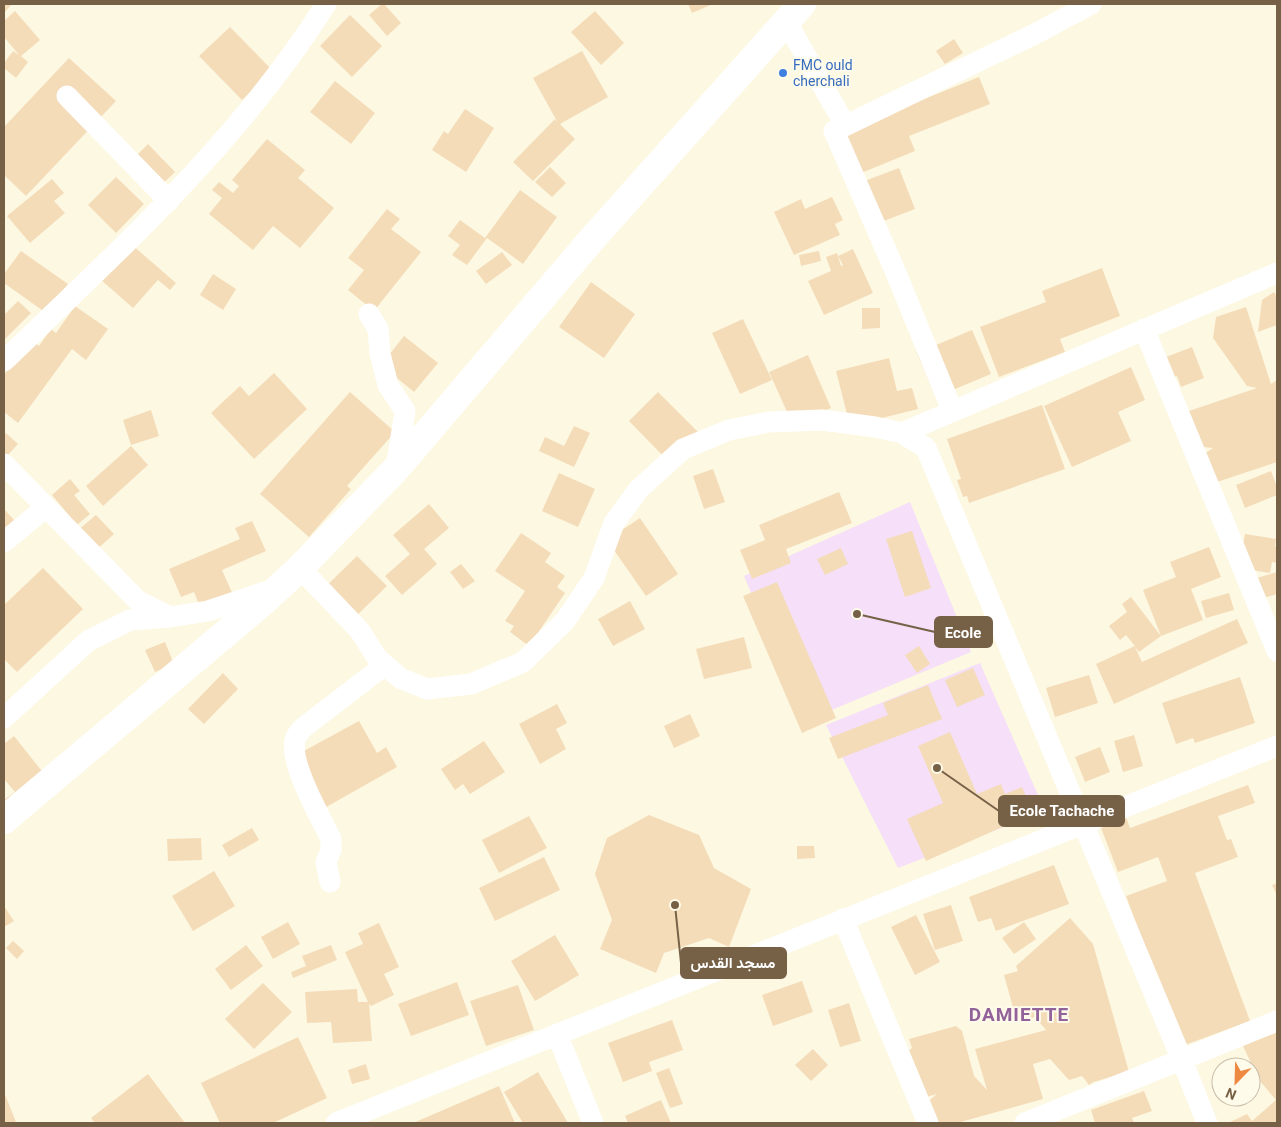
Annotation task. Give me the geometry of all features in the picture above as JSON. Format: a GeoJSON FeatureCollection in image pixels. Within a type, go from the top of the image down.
{"type":"FeatureCollection","features":[{"type":"Feature","properties":{"kind":"main road"},"geometry":{"type":"LineString","coordinates":[[4,820],[279,588],[300,568],[396,469],[593,238],[794,13]]}},
{"type":"Feature","properties":{"kind":"street"},"geometry":{"type":"LineString","coordinates":[[4,361],[169,201],[241,120],[303,40],[326,4]]}},
{"type":"Feature","properties":{"kind":"street"},"geometry":{"type":"LineString","coordinates":[[952,410],[896,273],[834,131],[1035,34],[1091,4]]}},
{"type":"Feature","properties":{"kind":"street"},"geometry":{"type":"LineString","coordinates":[[794,13],[845,125]]}},
{"type":"Feature","properties":{"kind":"street"},"geometry":{"type":"LineString","coordinates":[[67,96],[169,201]]}},
{"type":"Feature","properties":{"kind":"street"},"geometry":{"type":"LineString","coordinates":[[902,433],[952,410],[1277,273]]}},
{"type":"Feature","properties":{"kind":"street"},"geometry":{"type":"LineString","coordinates":[[370,314],[378,329],[380,354],[388,385],[404,411],[396,469]]}},
{"type":"Feature","properties":{"kind":"street"},"geometry":{"type":"LineString","coordinates":[[1144,329],[1277,651]]}},
{"type":"Feature","properties":{"kind":"street"},"geometry":{"type":"LineString","coordinates":[[300,568],[360,631],[377,658],[400,678],[427,689],[471,684],[523,662],[565,621],[594,578],[614,523],[638,490],[683,449],[729,430],[769,422],[822,420],[875,427],[902,433],[926,448],[1207,1123]]}},
{"type":"Feature","properties":{"kind":"street"},"geometry":{"type":"LineString","coordinates":[[4,464],[138,601],[170,617]]}},
{"type":"Feature","properties":{"kind":"street"},"geometry":{"type":"LineString","coordinates":[[4,542],[46,507]]}},
{"type":"Feature","properties":{"kind":"street"},"geometry":{"type":"LineString","coordinates":[[4,718],[88,641],[130,620],[208,612],[279,588]]}},
{"type":"Feature","properties":{"kind":"street"},"geometry":{"type":"LineString","coordinates":[[330,882],[326,862],[331,838],[297,767],[294,748],[295,737],[304,727],[385,664]]}},
{"type":"Feature","properties":{"kind":"street"},"geometry":{"type":"LineString","coordinates":[[336,1123],[1277,746]]}},
{"type":"Feature","properties":{"kind":"street"},"geometry":{"type":"LineString","coordinates":[[843,919],[928,1123]]}},
{"type":"Feature","properties":{"kind":"street"},"geometry":{"type":"LineString","coordinates":[[1025,1123],[1277,1021]]}},
{"type":"Feature","properties":{"kind":"street"},"geometry":{"type":"LineString","coordinates":[[557,1034],[592,1123]]}},
{"type":"Feature","properties":{"kind":"shaded area"},"geometry":{"type":"Polygon","coordinates":[[[910,502],[971,652],[805,721],[744,576],[910,502]]]}},
{"type":"Feature","properties":{"kind":"shaded area"},"geometry":{"type":"Polygon","coordinates":[[[980,663],[1045,811],[898,868],[826,725],[980,663]]]}},
{"type":"Feature","properties":{"kind":"building"},"geometry":{"type":"Polygon","coordinates":[[[4,4],[12,4],[4,13],[4,4]]]}},
{"type":"Feature","properties":{"kind":"building"},"geometry":{"type":"Polygon","coordinates":[[[382,4],[401,23],[387,36],[369,15],[382,4]]]}},
{"type":"Feature","properties":{"kind":"building"},"geometry":{"type":"Polygon","coordinates":[[[688,4],[713,4],[692,13],[688,4]]]}},
{"type":"Feature","properties":{"kind":"building"},"geometry":{"type":"Polygon","coordinates":[[[15,11],[40,40],[21,56],[28,62],[16,78],[4,68],[4,63],[13,51],[19,55],[4,37],[4,21],[15,11]]]}},
{"type":"Feature","properties":{"kind":"building"},"geometry":{"type":"Polygon","coordinates":[[[595,11],[624,43],[601,65],[571,32],[595,11]]]}},
{"type":"Feature","properties":{"kind":"building"},"geometry":{"type":"Polygon","coordinates":[[[350,15],[382,46],[352,77],[320,46],[350,15]]]}},
{"type":"Feature","properties":{"kind":"building"},"geometry":{"type":"Polygon","coordinates":[[[230,27],[273,71],[242,100],[199,56],[230,27]]]}},
{"type":"Feature","properties":{"kind":"building"},"geometry":{"type":"Polygon","coordinates":[[[954,39],[963,53],[945,64],[936,51],[954,39]]]}},
{"type":"Feature","properties":{"kind":"building"},"geometry":{"type":"Polygon","coordinates":[[[582,51],[608,97],[560,124],[575,139],[533,181],[513,162],[555,119],[558,123],[533,78],[582,51]]]}},
{"type":"Feature","properties":{"kind":"building"},"geometry":{"type":"Polygon","coordinates":[[[69,58],[116,101],[26,196],[4,175],[4,127],[69,58]]]}},
{"type":"Feature","properties":{"kind":"building"},"geometry":{"type":"Polygon","coordinates":[[[979,77],[990,104],[909,136],[915,151],[849,178],[832,136],[979,77]]]}},
{"type":"Feature","properties":{"kind":"building"},"geometry":{"type":"Polygon","coordinates":[[[335,81],[375,113],[351,144],[310,112],[335,81]]]}},
{"type":"Feature","properties":{"kind":"building"},"geometry":{"type":"Polygon","coordinates":[[[465,109],[494,128],[466,172],[432,150],[444,131],[448,134],[465,109]]]}},
{"type":"Feature","properties":{"kind":"building"},"geometry":{"type":"Polygon","coordinates":[[[267,139],[305,170],[298,178],[334,208],[300,248],[273,226],[253,250],[209,214],[222,198],[212,190],[219,182],[233,193],[239,186],[232,180],[267,139]]]}},
{"type":"Feature","properties":{"kind":"building"},"geometry":{"type":"Polygon","coordinates":[[[148,144],[175,172],[155,191],[128,164],[148,144]]]}},
{"type":"Feature","properties":{"kind":"building"},"geometry":{"type":"Polygon","coordinates":[[[550,167],[566,183],[552,197],[535,182],[550,167]]]}},
{"type":"Feature","properties":{"kind":"building"},"geometry":{"type":"Polygon","coordinates":[[[899,168],[915,209],[876,224],[859,183],[899,168]]]}},
{"type":"Feature","properties":{"kind":"building"},"geometry":{"type":"Polygon","coordinates":[[[116,177],[144,204],[116,233],[88,205],[116,177]]]}},
{"type":"Feature","properties":{"kind":"building"},"geometry":{"type":"Polygon","coordinates":[[[52,179],[64,193],[54,201],[65,213],[30,243],[7,216],[52,179]]]}},
{"type":"Feature","properties":{"kind":"building"},"geometry":{"type":"Polygon","coordinates":[[[520,190],[557,217],[523,264],[487,238],[467,265],[452,255],[460,245],[448,236],[460,220],[485,238],[520,190]]]}},
{"type":"Feature","properties":{"kind":"building"},"geometry":{"type":"Polygon","coordinates":[[[832,197],[843,220],[835,224],[840,235],[794,255],[774,212],[801,199],[805,209],[832,197]]]}},
{"type":"Feature","properties":{"kind":"building"},"geometry":{"type":"Polygon","coordinates":[[[387,209],[400,219],[391,229],[421,252],[374,311],[348,290],[364,270],[348,258],[387,209]]]}},
{"type":"Feature","properties":{"kind":"building"},"geometry":{"type":"Polygon","coordinates":[[[131,244],[176,283],[170,290],[158,280],[133,308],[100,279],[131,244]]]}},
{"type":"Feature","properties":{"kind":"building"},"geometry":{"type":"Polygon","coordinates":[[[853,249],[873,293],[824,315],[808,281],[831,271],[826,257],[837,253],[841,266],[843,265],[838,256],[853,249]]]}},
{"type":"Feature","properties":{"kind":"building"},"geometry":{"type":"Polygon","coordinates":[[[21,251],[68,284],[46,313],[4,283],[4,274],[21,251]]]}},
{"type":"Feature","properties":{"kind":"building"},"geometry":{"type":"Polygon","coordinates":[[[819,251],[821,261],[801,266],[799,255],[819,251]]]}},
{"type":"Feature","properties":{"kind":"building"},"geometry":{"type":"Polygon","coordinates":[[[502,252],[512,265],[486,284],[476,271],[502,252]]]}},
{"type":"Feature","properties":{"kind":"building"},"geometry":{"type":"Polygon","coordinates":[[[1102,268],[1120,316],[1060,339],[1065,352],[999,377],[980,327],[1046,302],[1042,291],[1102,268]]]}},
{"type":"Feature","properties":{"kind":"building"},"geometry":{"type":"Polygon","coordinates":[[[213,274],[236,289],[223,310],[200,295],[213,274]]]}},
{"type":"Feature","properties":{"kind":"building"},"geometry":{"type":"Polygon","coordinates":[[[591,282],[635,314],[604,358],[559,327],[591,282]]]}},
{"type":"Feature","properties":{"kind":"building"},"geometry":{"type":"Polygon","coordinates":[[[1274,292],[1277,297],[1277,325],[1258,332],[1262,300],[1274,292]]]}},
{"type":"Feature","properties":{"kind":"building"},"geometry":{"type":"Polygon","coordinates":[[[18,301],[31,313],[5,339],[4,315],[18,301]]]}},
{"type":"Feature","properties":{"kind":"building"},"geometry":{"type":"Polygon","coordinates":[[[75,306],[108,329],[86,360],[72,349],[18,423],[4,412],[4,375],[30,339],[39,346],[51,329],[56,333],[75,306]]]}},
{"type":"Feature","properties":{"kind":"building"},"geometry":{"type":"Polygon","coordinates":[[[1246,307],[1271,384],[1277,380],[1277,462],[1208,485],[1198,458],[1213,448],[1194,446],[1183,413],[1257,388],[1247,386],[1213,338],[1216,317],[1246,307]]]}},
{"type":"Feature","properties":{"kind":"building"},"geometry":{"type":"Polygon","coordinates":[[[862,308],[880,308],[880,328],[862,329],[862,308]]]}},
{"type":"Feature","properties":{"kind":"building"},"geometry":{"type":"Polygon","coordinates":[[[743,319],[772,380],[740,394],[712,333],[743,319]]]}},
{"type":"Feature","properties":{"kind":"building"},"geometry":{"type":"Polygon","coordinates":[[[972,330],[991,374],[936,397],[917,353],[972,330]]]}},
{"type":"Feature","properties":{"kind":"building"},"geometry":{"type":"Polygon","coordinates":[[[404,336],[438,363],[414,392],[381,365],[404,336]]]}},
{"type":"Feature","properties":{"kind":"building"},"geometry":{"type":"Polygon","coordinates":[[[1192,347],[1204,378],[1181,387],[1177,376],[1174,377],[1166,357],[1192,347]]]}},
{"type":"Feature","properties":{"kind":"building"},"geometry":{"type":"Polygon","coordinates":[[[808,355],[831,408],[793,425],[769,372],[808,355]]]}},
{"type":"Feature","properties":{"kind":"building"},"geometry":{"type":"Polygon","coordinates":[[[889,358],[897,391],[912,388],[918,409],[850,426],[836,371],[889,358]]]}},
{"type":"Feature","properties":{"kind":"building"},"geometry":{"type":"Polygon","coordinates":[[[1131,367],[1145,400],[1118,412],[1131,441],[1072,467],[1044,406],[1131,367]]]}},
{"type":"Feature","properties":{"kind":"building"},"geometry":{"type":"Polygon","coordinates":[[[274,373],[307,409],[254,459],[211,413],[240,386],[249,396],[274,373]]]}},
{"type":"Feature","properties":{"kind":"building"},"geometry":{"type":"Polygon","coordinates":[[[350,392],[395,432],[347,486],[351,489],[309,537],[260,494],[350,392]]]}},
{"type":"Feature","properties":{"kind":"building"},"geometry":{"type":"Polygon","coordinates":[[[658,392],[698,432],[669,462],[629,421],[658,392]]]}},
{"type":"Feature","properties":{"kind":"building"},"geometry":{"type":"Polygon","coordinates":[[[1042,405],[1065,469],[969,503],[967,496],[963,497],[957,480],[961,479],[947,439],[1042,405]]]}},
{"type":"Feature","properties":{"kind":"building"},"geometry":{"type":"Polygon","coordinates":[[[151,410],[159,436],[131,445],[123,420],[151,410]]]}},
{"type":"Feature","properties":{"kind":"building"},"geometry":{"type":"Polygon","coordinates":[[[574,426],[590,433],[574,467],[539,451],[545,437],[564,446],[574,426]]]}},
{"type":"Feature","properties":{"kind":"building"},"geometry":{"type":"Polygon","coordinates":[[[6,433],[18,444],[7,456],[4,453],[4,435],[6,433]]]}},
{"type":"Feature","properties":{"kind":"building"},"geometry":{"type":"Polygon","coordinates":[[[131,446],[148,465],[103,506],[86,486],[131,446]]]}},
{"type":"Feature","properties":{"kind":"building"},"geometry":{"type":"Polygon","coordinates":[[[713,469],[725,502],[704,509],[693,476],[713,469]]]}},
{"type":"Feature","properties":{"kind":"building"},"geometry":{"type":"Polygon","coordinates":[[[1271,471],[1277,487],[1277,495],[1245,508],[1236,485],[1271,471]]]}},
{"type":"Feature","properties":{"kind":"building"},"geometry":{"type":"Polygon","coordinates":[[[559,473],[595,489],[578,527],[542,511],[559,473]]]}},
{"type":"Feature","properties":{"kind":"building"},"geometry":{"type":"Polygon","coordinates":[[[70,479],[80,491],[74,495],[90,514],[77,525],[52,495],[70,479]]]}},
{"type":"Feature","properties":{"kind":"building"},"geometry":{"type":"Polygon","coordinates":[[[839,492],[852,523],[786,549],[791,563],[752,579],[740,550],[765,540],[759,525],[839,492]]]}},
{"type":"Feature","properties":{"kind":"building"},"geometry":{"type":"Polygon","coordinates":[[[429,504],[449,528],[424,549],[437,564],[402,595],[385,576],[410,554],[393,535],[429,504]]]}},
{"type":"Feature","properties":{"kind":"building"},"geometry":{"type":"Polygon","coordinates":[[[4,509],[17,523],[4,535],[4,509]]]}},
{"type":"Feature","properties":{"kind":"building"},"geometry":{"type":"Polygon","coordinates":[[[96,515],[114,534],[95,551],[77,531],[96,515]]]}},
{"type":"Feature","properties":{"kind":"building"},"geometry":{"type":"Polygon","coordinates":[[[640,518],[678,574],[646,596],[607,540],[640,518]]]}},
{"type":"Feature","properties":{"kind":"building"},"geometry":{"type":"Polygon","coordinates":[[[252,521],[266,551],[222,570],[233,595],[201,609],[194,592],[181,597],[169,569],[240,539],[235,528],[252,521]]]}},
{"type":"Feature","properties":{"kind":"building"},"geometry":{"type":"Polygon","coordinates":[[[912,531],[931,588],[905,597],[886,539],[912,531]]]}},
{"type":"Feature","properties":{"kind":"building"},"geometry":{"type":"Polygon","coordinates":[[[521,533],[551,553],[545,562],[565,576],[557,587],[565,593],[529,646],[510,632],[514,626],[505,621],[525,591],[495,571],[521,533]]]}},
{"type":"Feature","properties":{"kind":"building"},"geometry":{"type":"Polygon","coordinates":[[[1245,534],[1276,539],[1277,563],[1272,562],[1270,573],[1239,568],[1245,534]]]}},
{"type":"Feature","properties":{"kind":"building"},"geometry":{"type":"Polygon","coordinates":[[[1209,547],[1221,577],[1191,589],[1203,620],[1161,636],[1143,590],[1176,577],[1170,562],[1209,547]]]}},
{"type":"Feature","properties":{"kind":"building"},"geometry":{"type":"Polygon","coordinates":[[[841,548],[848,564],[825,575],[817,559],[841,548]]]}},
{"type":"Feature","properties":{"kind":"building"},"geometry":{"type":"Polygon","coordinates":[[[357,556],[387,586],[344,628],[314,598],[357,556]]]}},
{"type":"Feature","properties":{"kind":"building"},"geometry":{"type":"Polygon","coordinates":[[[461,564],[475,581],[463,589],[450,572],[461,564]]]}},
{"type":"Feature","properties":{"kind":"building"},"geometry":{"type":"Polygon","coordinates":[[[43,568],[83,609],[17,672],[4,659],[4,605],[43,568]]]}},
{"type":"Feature","properties":{"kind":"building"},"geometry":{"type":"Polygon","coordinates":[[[1277,572],[1277,594],[1263,598],[1257,578],[1277,572]]]}},
{"type":"Feature","properties":{"kind":"building"},"geometry":{"type":"Polygon","coordinates":[[[777,582],[836,718],[802,733],[743,596],[777,582]]]}},
{"type":"Feature","properties":{"kind":"building"},"geometry":{"type":"Polygon","coordinates":[[[1229,593],[1234,610],[1206,618],[1201,601],[1229,593]]]}},
{"type":"Feature","properties":{"kind":"building"},"geometry":{"type":"Polygon","coordinates":[[[1131,597],[1161,636],[1139,652],[1135,647],[1142,662],[1237,619],[1248,643],[1114,704],[1096,664],[1135,646],[1126,635],[1120,640],[1109,626],[1127,612],[1122,604],[1131,597]]]}},
{"type":"Feature","properties":{"kind":"building"},"geometry":{"type":"Polygon","coordinates":[[[630,601],[645,629],[613,646],[598,619],[630,601]]]}},
{"type":"Feature","properties":{"kind":"building"},"geometry":{"type":"Polygon","coordinates":[[[744,637],[752,668],[704,679],[696,649],[744,637]]]}},
{"type":"Feature","properties":{"kind":"building"},"geometry":{"type":"Polygon","coordinates":[[[165,642],[174,664],[155,672],[145,650],[165,642]]]}},
{"type":"Feature","properties":{"kind":"building"},"geometry":{"type":"Polygon","coordinates":[[[919,646],[930,664],[917,673],[905,655],[919,646]]]}},
{"type":"Feature","properties":{"kind":"building"},"geometry":{"type":"Polygon","coordinates":[[[973,668],[985,695],[957,707],[945,680],[973,668]]]}},
{"type":"Feature","properties":{"kind":"building"},"geometry":{"type":"Polygon","coordinates":[[[223,673],[238,689],[204,724],[188,709],[223,673]]]}},
{"type":"Feature","properties":{"kind":"building"},"geometry":{"type":"Polygon","coordinates":[[[1089,675],[1098,703],[1055,717],[1046,688],[1089,675]]]}},
{"type":"Feature","properties":{"kind":"building"},"geometry":{"type":"Polygon","coordinates":[[[1240,677],[1255,723],[1195,743],[1193,738],[1176,744],[1162,703],[1240,677]]]}},
{"type":"Feature","properties":{"kind":"building"},"geometry":{"type":"Polygon","coordinates":[[[928,685],[942,719],[838,759],[829,738],[888,715],[883,703],[928,685]]]}},
{"type":"Feature","properties":{"kind":"building"},"geometry":{"type":"Polygon","coordinates":[[[557,704],[567,723],[556,729],[566,749],[540,764],[519,724],[557,704]]]}},
{"type":"Feature","properties":{"kind":"building"},"geometry":{"type":"Polygon","coordinates":[[[690,714],[700,736],[674,748],[664,726],[690,714]]]}},
{"type":"Feature","properties":{"kind":"building"},"geometry":{"type":"Polygon","coordinates":[[[359,721],[377,753],[386,747],[397,767],[321,810],[291,758],[359,721]]]}},
{"type":"Feature","properties":{"kind":"building"},"geometry":{"type":"Polygon","coordinates":[[[950,732],[977,794],[1001,784],[1005,794],[1022,787],[1031,807],[1016,815],[1018,820],[926,861],[907,819],[943,803],[918,746],[950,732]]]}},
{"type":"Feature","properties":{"kind":"building"},"geometry":{"type":"Polygon","coordinates":[[[1134,735],[1143,766],[1123,772],[1114,741],[1134,735]]]}},
{"type":"Feature","properties":{"kind":"building"},"geometry":{"type":"Polygon","coordinates":[[[14,736],[45,775],[4,826],[4,800],[15,792],[4,779],[4,744],[14,736]]]}},
{"type":"Feature","properties":{"kind":"building"},"geometry":{"type":"Polygon","coordinates":[[[484,741],[505,772],[470,794],[463,784],[455,790],[441,769],[484,741]]]}},
{"type":"Feature","properties":{"kind":"building"},"geometry":{"type":"Polygon","coordinates":[[[1100,747],[1110,772],[1085,782],[1075,757],[1100,747]]]}},
{"type":"Feature","properties":{"kind":"building"},"geometry":{"type":"Polygon","coordinates":[[[1248,785],[1255,803],[1218,816],[1227,840],[1231,839],[1238,857],[1195,873],[1250,1021],[1182,1046],[1126,896],[1167,881],[1158,857],[1118,872],[1096,815],[1122,806],[1130,828],[1248,785]]]}},
{"type":"Feature","properties":{"kind":"building"},"geometry":{"type":"Polygon","coordinates":[[[649,815],[699,835],[714,868],[751,889],[729,947],[709,938],[664,953],[656,973],[600,949],[612,920],[595,874],[607,838],[649,815]]]}},
{"type":"Feature","properties":{"kind":"building"},"geometry":{"type":"Polygon","coordinates":[[[529,816],[547,848],[499,873],[482,840],[529,816]]]}},
{"type":"Feature","properties":{"kind":"building"},"geometry":{"type":"Polygon","coordinates":[[[252,828],[259,840],[229,857],[222,845],[252,828]]]}},
{"type":"Feature","properties":{"kind":"building"},"geometry":{"type":"Polygon","coordinates":[[[201,838],[202,860],[168,861],[167,839],[201,838]]]}},
{"type":"Feature","properties":{"kind":"building"},"geometry":{"type":"Polygon","coordinates":[[[797,846],[814,846],[815,858],[797,859],[797,846]]]}},
{"type":"Feature","properties":{"kind":"building"},"geometry":{"type":"Polygon","coordinates":[[[544,857],[560,890],[495,921],[479,888],[544,857]]]}},
{"type":"Feature","properties":{"kind":"building"},"geometry":{"type":"Polygon","coordinates":[[[1054,865],[1069,904],[996,931],[991,918],[978,922],[969,897],[1054,865]]]}},
{"type":"Feature","properties":{"kind":"building"},"geometry":{"type":"Polygon","coordinates":[[[214,871],[235,906],[193,931],[172,896],[214,871]]]}},
{"type":"Feature","properties":{"kind":"building"},"geometry":{"type":"Polygon","coordinates":[[[1277,883],[1277,895],[1272,885],[1277,883]]]}},
{"type":"Feature","properties":{"kind":"building"},"geometry":{"type":"Polygon","coordinates":[[[951,905],[963,941],[935,950],[923,914],[951,905]]]}},
{"type":"Feature","properties":{"kind":"building"},"geometry":{"type":"Polygon","coordinates":[[[4,906],[14,921],[4,927],[4,906]]]}},
{"type":"Feature","properties":{"kind":"building"},"geometry":{"type":"Polygon","coordinates":[[[916,915],[940,962],[915,975],[891,927],[916,915]]]}},
{"type":"Feature","properties":{"kind":"building"},"geometry":{"type":"Polygon","coordinates":[[[1070,918],[1093,944],[1129,1072],[1093,1082],[1089,1085],[1082,1076],[1069,1080],[1050,1059],[1033,1064],[1043,1099],[957,1123],[931,1123],[919,1109],[937,1094],[912,1101],[900,1058],[912,1048],[909,1039],[956,1026],[962,1031],[974,1076],[987,1090],[975,1049],[1046,1030],[1035,1017],[1017,1022],[1004,975],[1018,971],[1016,966],[1070,918]]]}},
{"type":"Feature","properties":{"kind":"building"},"geometry":{"type":"Polygon","coordinates":[[[288,922],[300,944],[273,959],[261,937],[288,922]]]}},
{"type":"Feature","properties":{"kind":"building"},"geometry":{"type":"Polygon","coordinates":[[[1024,922],[1036,939],[1014,954],[1002,938],[1024,922]]]}},
{"type":"Feature","properties":{"kind":"building"},"geometry":{"type":"Polygon","coordinates":[[[379,923],[399,967],[384,974],[394,995],[371,1006],[369,1004],[372,1041],[333,1043],[331,1022],[307,1023],[305,992],[357,989],[358,1002],[368,1002],[345,952],[363,944],[358,933],[379,923]]]}},
{"type":"Feature","properties":{"kind":"building"},"geometry":{"type":"Polygon","coordinates":[[[555,935],[579,975],[535,1001],[511,961],[555,935]]]}},
{"type":"Feature","properties":{"kind":"building"},"geometry":{"type":"Polygon","coordinates":[[[13,941],[24,951],[17,959],[6,948],[13,941]]]}},
{"type":"Feature","properties":{"kind":"building"},"geometry":{"type":"Polygon","coordinates":[[[246,945],[263,966],[231,990],[215,969],[246,945]]]}},
{"type":"Feature","properties":{"kind":"building"},"geometry":{"type":"Polygon","coordinates":[[[331,945],[337,960],[293,978],[291,972],[306,966],[302,956],[331,945]]]}},
{"type":"Feature","properties":{"kind":"building"},"geometry":{"type":"Polygon","coordinates":[[[802,981],[813,1012],[773,1026],[762,995],[802,981]]]}},
{"type":"Feature","properties":{"kind":"building"},"geometry":{"type":"Polygon","coordinates":[[[457,982],[469,1015],[411,1036],[398,1004],[457,982]]]}},
{"type":"Feature","properties":{"kind":"building"},"geometry":{"type":"Polygon","coordinates":[[[263,983],[292,1012],[254,1049],[225,1019],[263,983]]]}},
{"type":"Feature","properties":{"kind":"building"},"geometry":{"type":"Polygon","coordinates":[[[518,985],[534,1030],[486,1046],[470,1001],[518,985]]]}},
{"type":"Feature","properties":{"kind":"building"},"geometry":{"type":"Polygon","coordinates":[[[849,1003],[861,1041],[840,1047],[828,1010],[849,1003]]]}},
{"type":"Feature","properties":{"kind":"building"},"geometry":{"type":"Polygon","coordinates":[[[672,1020],[683,1050],[649,1062],[652,1071],[623,1082],[608,1043],[672,1020]]]}},
{"type":"Feature","properties":{"kind":"building"},"geometry":{"type":"Polygon","coordinates":[[[1277,1030],[1277,1123],[1228,1123],[1247,1114],[1252,1121],[1276,1100],[1261,1082],[1261,1057],[1248,1057],[1243,1046],[1277,1030]]]}},
{"type":"Feature","properties":{"kind":"building"},"geometry":{"type":"Polygon","coordinates":[[[298,1037],[327,1098],[273,1123],[220,1123],[201,1083],[298,1037]]]}},
{"type":"Feature","properties":{"kind":"building"},"geometry":{"type":"Polygon","coordinates":[[[813,1049],[828,1065],[811,1081],[795,1065],[813,1049]]]}},
{"type":"Feature","properties":{"kind":"building"},"geometry":{"type":"Polygon","coordinates":[[[366,1064],[370,1079],[352,1084],[348,1070],[366,1064]]]}},
{"type":"Feature","properties":{"kind":"building"},"geometry":{"type":"Polygon","coordinates":[[[669,1068],[683,1104],[670,1108],[656,1073],[669,1068]]]}},
{"type":"Feature","properties":{"kind":"building"},"geometry":{"type":"Polygon","coordinates":[[[538,1072],[568,1123],[523,1123],[504,1092],[538,1072]]]}},
{"type":"Feature","properties":{"kind":"building"},"geometry":{"type":"Polygon","coordinates":[[[148,1074],[185,1123],[95,1123],[91,1118],[148,1074]]]}},
{"type":"Feature","properties":{"kind":"building"},"geometry":{"type":"Polygon","coordinates":[[[499,1086],[515,1123],[413,1123],[499,1086]]]}},
{"type":"Feature","properties":{"kind":"building"},"geometry":{"type":"Polygon","coordinates":[[[1144,1091],[1152,1111],[1132,1118],[1134,1123],[1095,1123],[1091,1110],[1144,1091]]]}},
{"type":"Feature","properties":{"kind":"building"},"geometry":{"type":"Polygon","coordinates":[[[4,1092],[16,1122],[4,1123],[4,1092]]]}},
{"type":"Feature","properties":{"kind":"building"},"geometry":{"type":"Polygon","coordinates":[[[661,1100],[671,1123],[628,1123],[625,1116],[661,1100]]]}},
{"type":"Feature","properties":{"kind":"place","name":"FMC ould cherchali"},"geometry":{"type":"Point","coordinates":[783,73]}},
{"type":"Feature","properties":{"kind":"place","name":"Ecole"},"geometry":{"type":"Point","coordinates":[857,614]}},
{"type":"Feature","properties":{"kind":"place","name":"Ecole Tachache"},"geometry":{"type":"Point","coordinates":[937,768]}},
{"type":"Feature","properties":{"kind":"place","name":"مسجد القدس"},"geometry":{"type":"Point","coordinates":[675,905]}},
{"type":"Feature","properties":{"kind":"district","name":"DAMIETTE"},"geometry":{"type":"Point","coordinates":[1019,1014]}}]}
